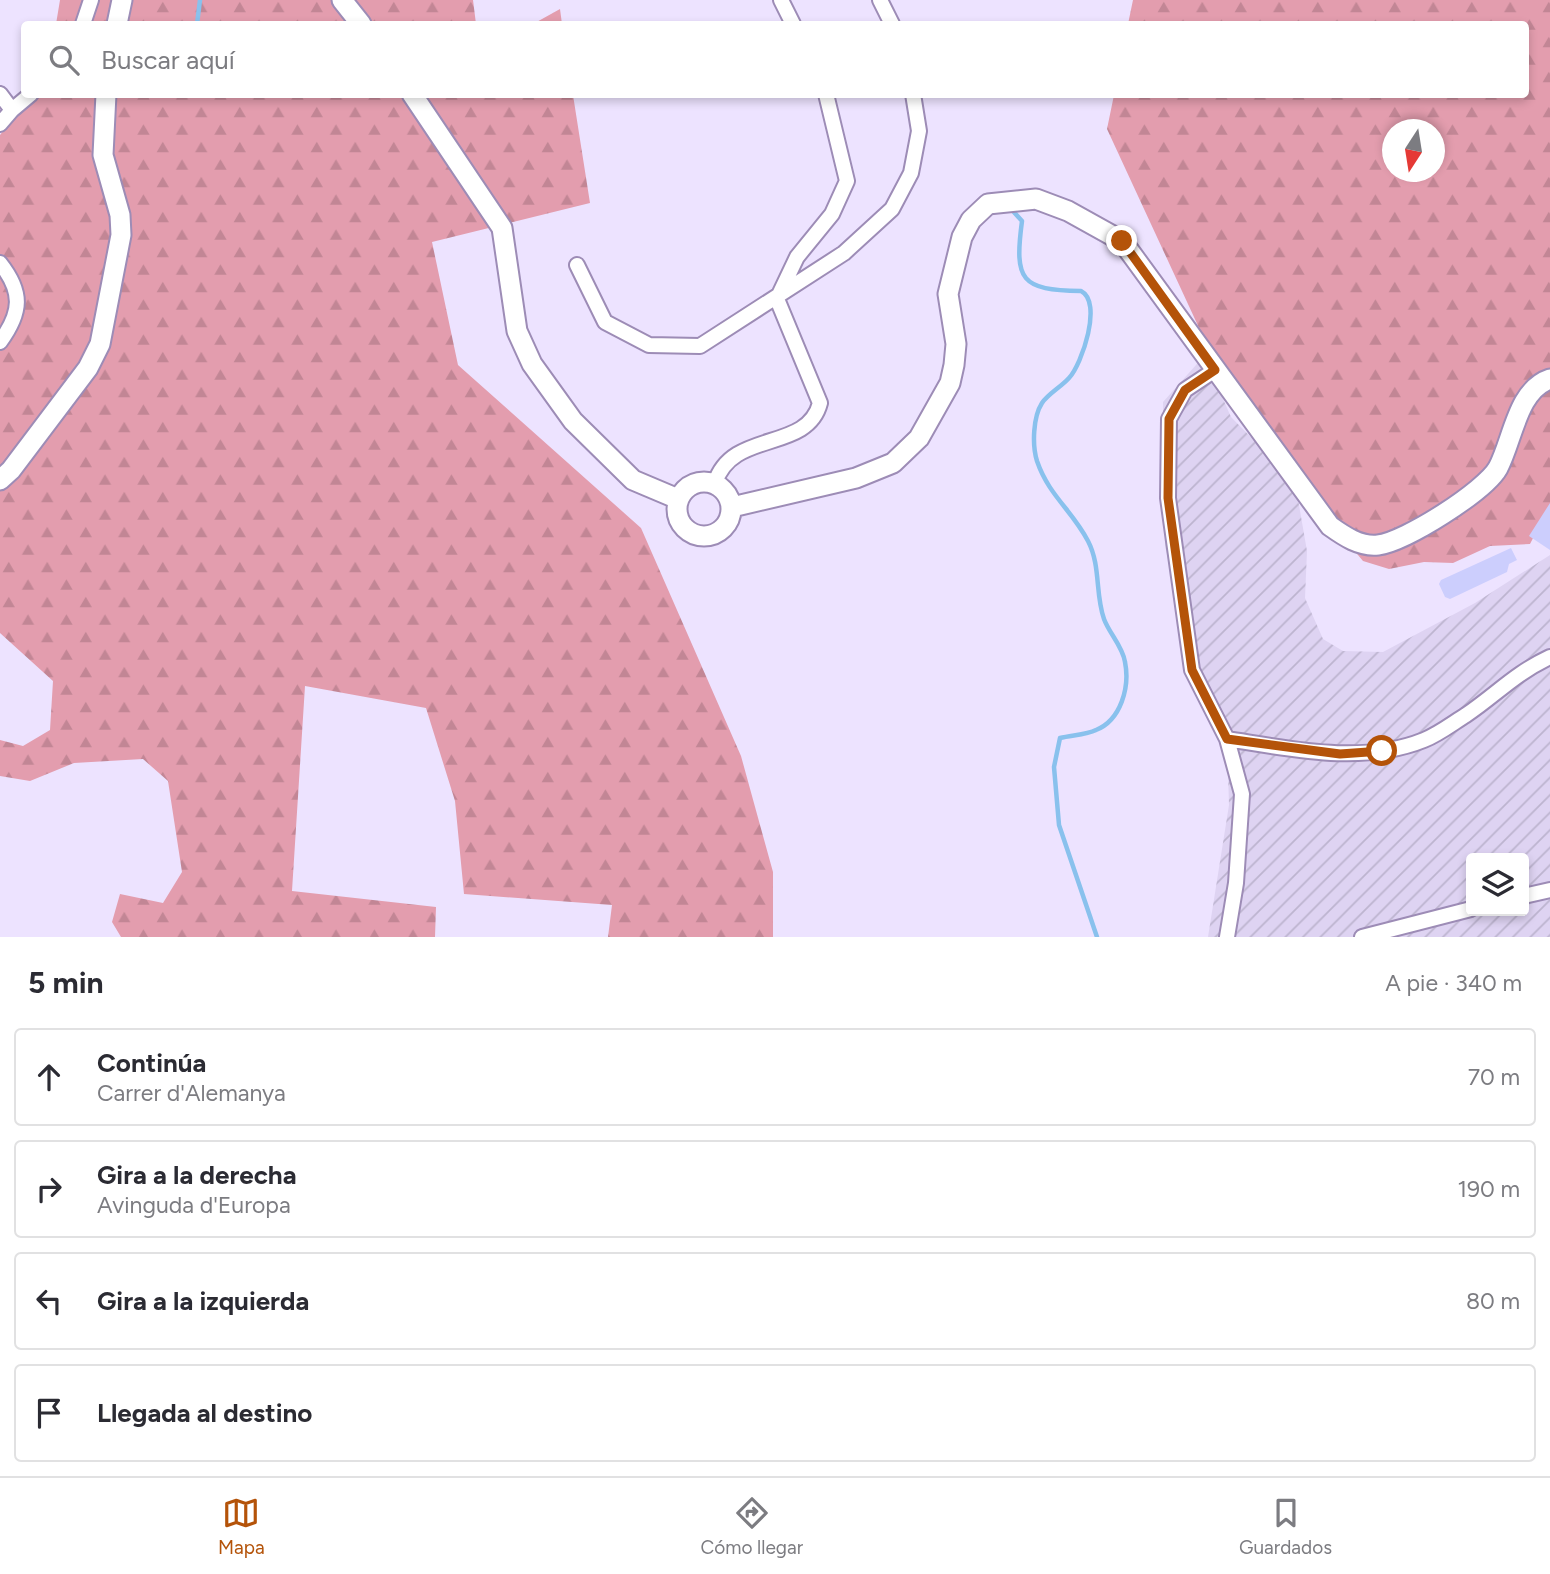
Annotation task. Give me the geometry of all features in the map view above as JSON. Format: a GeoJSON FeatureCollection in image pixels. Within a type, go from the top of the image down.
{"type":"FeatureCollection","features":[{"type":"Feature","properties":{"kind":"street"},"geometry":{"type":"LineString","coordinates":[[84,21],[91,0]]}},
{"type":"Feature","properties":{"kind":"street"},"geometry":{"type":"LineString","coordinates":[[118,21],[122,0]]}},
{"type":"Feature","properties":{"kind":"street"},"geometry":{"type":"LineString","coordinates":[[342,0],[359,21]]}},
{"type":"Feature","properties":{"kind":"street"},"geometry":{"type":"LineString","coordinates":[[781,0],[792,21]]}},
{"type":"Feature","properties":{"kind":"street"},"geometry":{"type":"LineString","coordinates":[[880,0],[890,21]]}},
{"type":"Feature","properties":{"kind":"street"},"geometry":{"type":"LineString","coordinates":[[0,94],[12,110]]}},
{"type":"Feature","properties":{"kind":"street"},"geometry":{"type":"LineString","coordinates":[[0,124],[26,98]]}},
{"type":"Feature","properties":{"kind":"street"},"geometry":{"type":"LineString","coordinates":[[0,480],[11,470],[88,368],[100,344],[121,235],[120,215],[103,155],[106,98]]}},
{"type":"Feature","properties":{"kind":"street"},"geometry":{"type":"LineString","coordinates":[[415,98],[502,228],[517,331],[532,364],[573,421],[633,480],[678,499]]}},
{"type":"Feature","properties":{"kind":"street"},"geometry":{"type":"LineString","coordinates":[[715,483],[720,468],[733,454],[805,427],[816,418],[820,403],[777,299],[797,257],[832,214],[847,181],[827,98]]}},
{"type":"Feature","properties":{"kind":"street"},"geometry":{"type":"LineString","coordinates":[[577,265],[604,322],[649,345],[700,346],[752,310],[777,299],[844,253],[892,209],[911,173],[919,131],[914,98]]}},
{"type":"Feature","properties":{"kind":"street"},"geometry":{"type":"LineString","coordinates":[[732,507],[856,478],[893,463],[919,438],[950,383],[954,365],[956,344],[948,294],[953,265],[971,220],[988,204],[1036,199],[1068,211],[1122,241],[1330,526],[1348,539],[1379,545],[1418,528],[1473,495],[1498,468],[1529,395],[1539,383],[1550,379]]}},
{"type":"Feature","properties":{"kind":"street"},"geometry":{"type":"LineString","coordinates":[[0,262],[18,293],[13,325],[0,342]]}},
{"type":"Feature","properties":{"kind":"street"},"geometry":{"type":"LineString","coordinates":[[1215,370],[1185,390],[1169,419],[1168,498],[1192,670],[1227,739],[1242,794],[1236,883],[1227,937]]}},
{"type":"Feature","properties":{"kind":"street"},"geometry":{"type":"LineString","coordinates":[[693,483],[715,483],[727,493],[732,507],[730,519],[723,529],[712,535],[700,536],[688,531],[680,523],[676,511],[678,499],[693,483]]}},
{"type":"Feature","properties":{"kind":"street"},"geometry":{"type":"LineString","coordinates":[[1227,739],[1340,754],[1382,751],[1425,740],[1468,713],[1521,670],[1550,657]]}},
{"type":"Feature","properties":{"kind":"street"},"geometry":{"type":"LineString","coordinates":[[1529,895],[1550,890]]}},
{"type":"Feature","properties":{"kind":"street"},"geometry":{"type":"LineString","coordinates":[[1362,937],[1466,910]]}},
{"type":"Feature","properties":{"kind":"shaded area"},"geometry":{"type":"Polygon","coordinates":[[[1204,356],[1231,417],[1295,482],[1307,551],[1305,598],[1323,639],[1343,651],[1383,652],[1475,603],[1550,555],[1550,937],[1208,937],[1229,805],[1227,739],[1192,670],[1165,545],[1163,402],[1204,356]]]}},
{"type":"Feature","properties":{"kind":"green space"},"geometry":{"type":"Polygon","coordinates":[[[60,0],[473,0],[476,21],[56,21],[60,0]]]}},
{"type":"Feature","properties":{"kind":"green space"},"geometry":{"type":"Polygon","coordinates":[[[1133,0],[1550,0],[1550,505],[1530,544],[1490,546],[1453,563],[1424,562],[1389,569],[1363,561],[1237,410],[1107,129],[1113,98],[1529,98],[1529,21],[1129,21],[1133,0]]]}},
{"type":"Feature","properties":{"kind":"green space"},"geometry":{"type":"Polygon","coordinates":[[[560,9],[562,21],[538,21],[560,9]]]}},
{"type":"Feature","properties":{"kind":"green space"},"geometry":{"type":"Polygon","coordinates":[[[28,98],[573,98],[590,203],[432,242],[458,365],[641,528],[741,756],[773,872],[773,937],[608,937],[612,905],[464,894],[455,801],[426,708],[305,686],[292,891],[436,907],[435,937],[121,937],[112,922],[120,894],[163,903],[182,872],[168,781],[143,759],[74,763],[30,781],[0,776],[0,740],[23,746],[50,730],[53,681],[0,633],[0,135],[28,98]]]}},
{"type":"Feature","properties":{"kind":"building"},"geometry":{"type":"Polygon","coordinates":[[[1550,503],[1550,550],[1529,536],[1550,503]]]}},
{"type":"Feature","properties":{"kind":"building"},"geometry":{"type":"Polygon","coordinates":[[[1511,548],[1517,560],[1509,564],[1507,572],[1450,599],[1445,597],[1439,584],[1441,580],[1511,548]]]}},
{"type":"Feature","properties":{"kind":"waterway"},"geometry":{"type":"LineString","coordinates":[[197,21],[200,0]]}},
{"type":"Feature","properties":{"kind":"waterway"},"geometry":{"type":"LineString","coordinates":[[1012,210],[1022,221],[1019,257],[1026,278],[1045,288],[1081,291],[1087,297],[1090,307],[1088,333],[1079,360],[1069,378],[1042,403],[1035,423],[1034,439],[1035,454],[1042,473],[1088,541],[1104,619],[1122,651],[1125,662],[1125,692],[1112,719],[1088,733],[1060,738],[1054,767],[1059,825],[1097,937]]}},
{"type":"Feature","properties":{"kind":"route"},"geometry":{"type":"LineString","coordinates":[[1122,241],[1215,370],[1185,390],[1169,419],[1168,498],[1192,670],[1227,739],[1340,754],[1382,751]]}}]}
